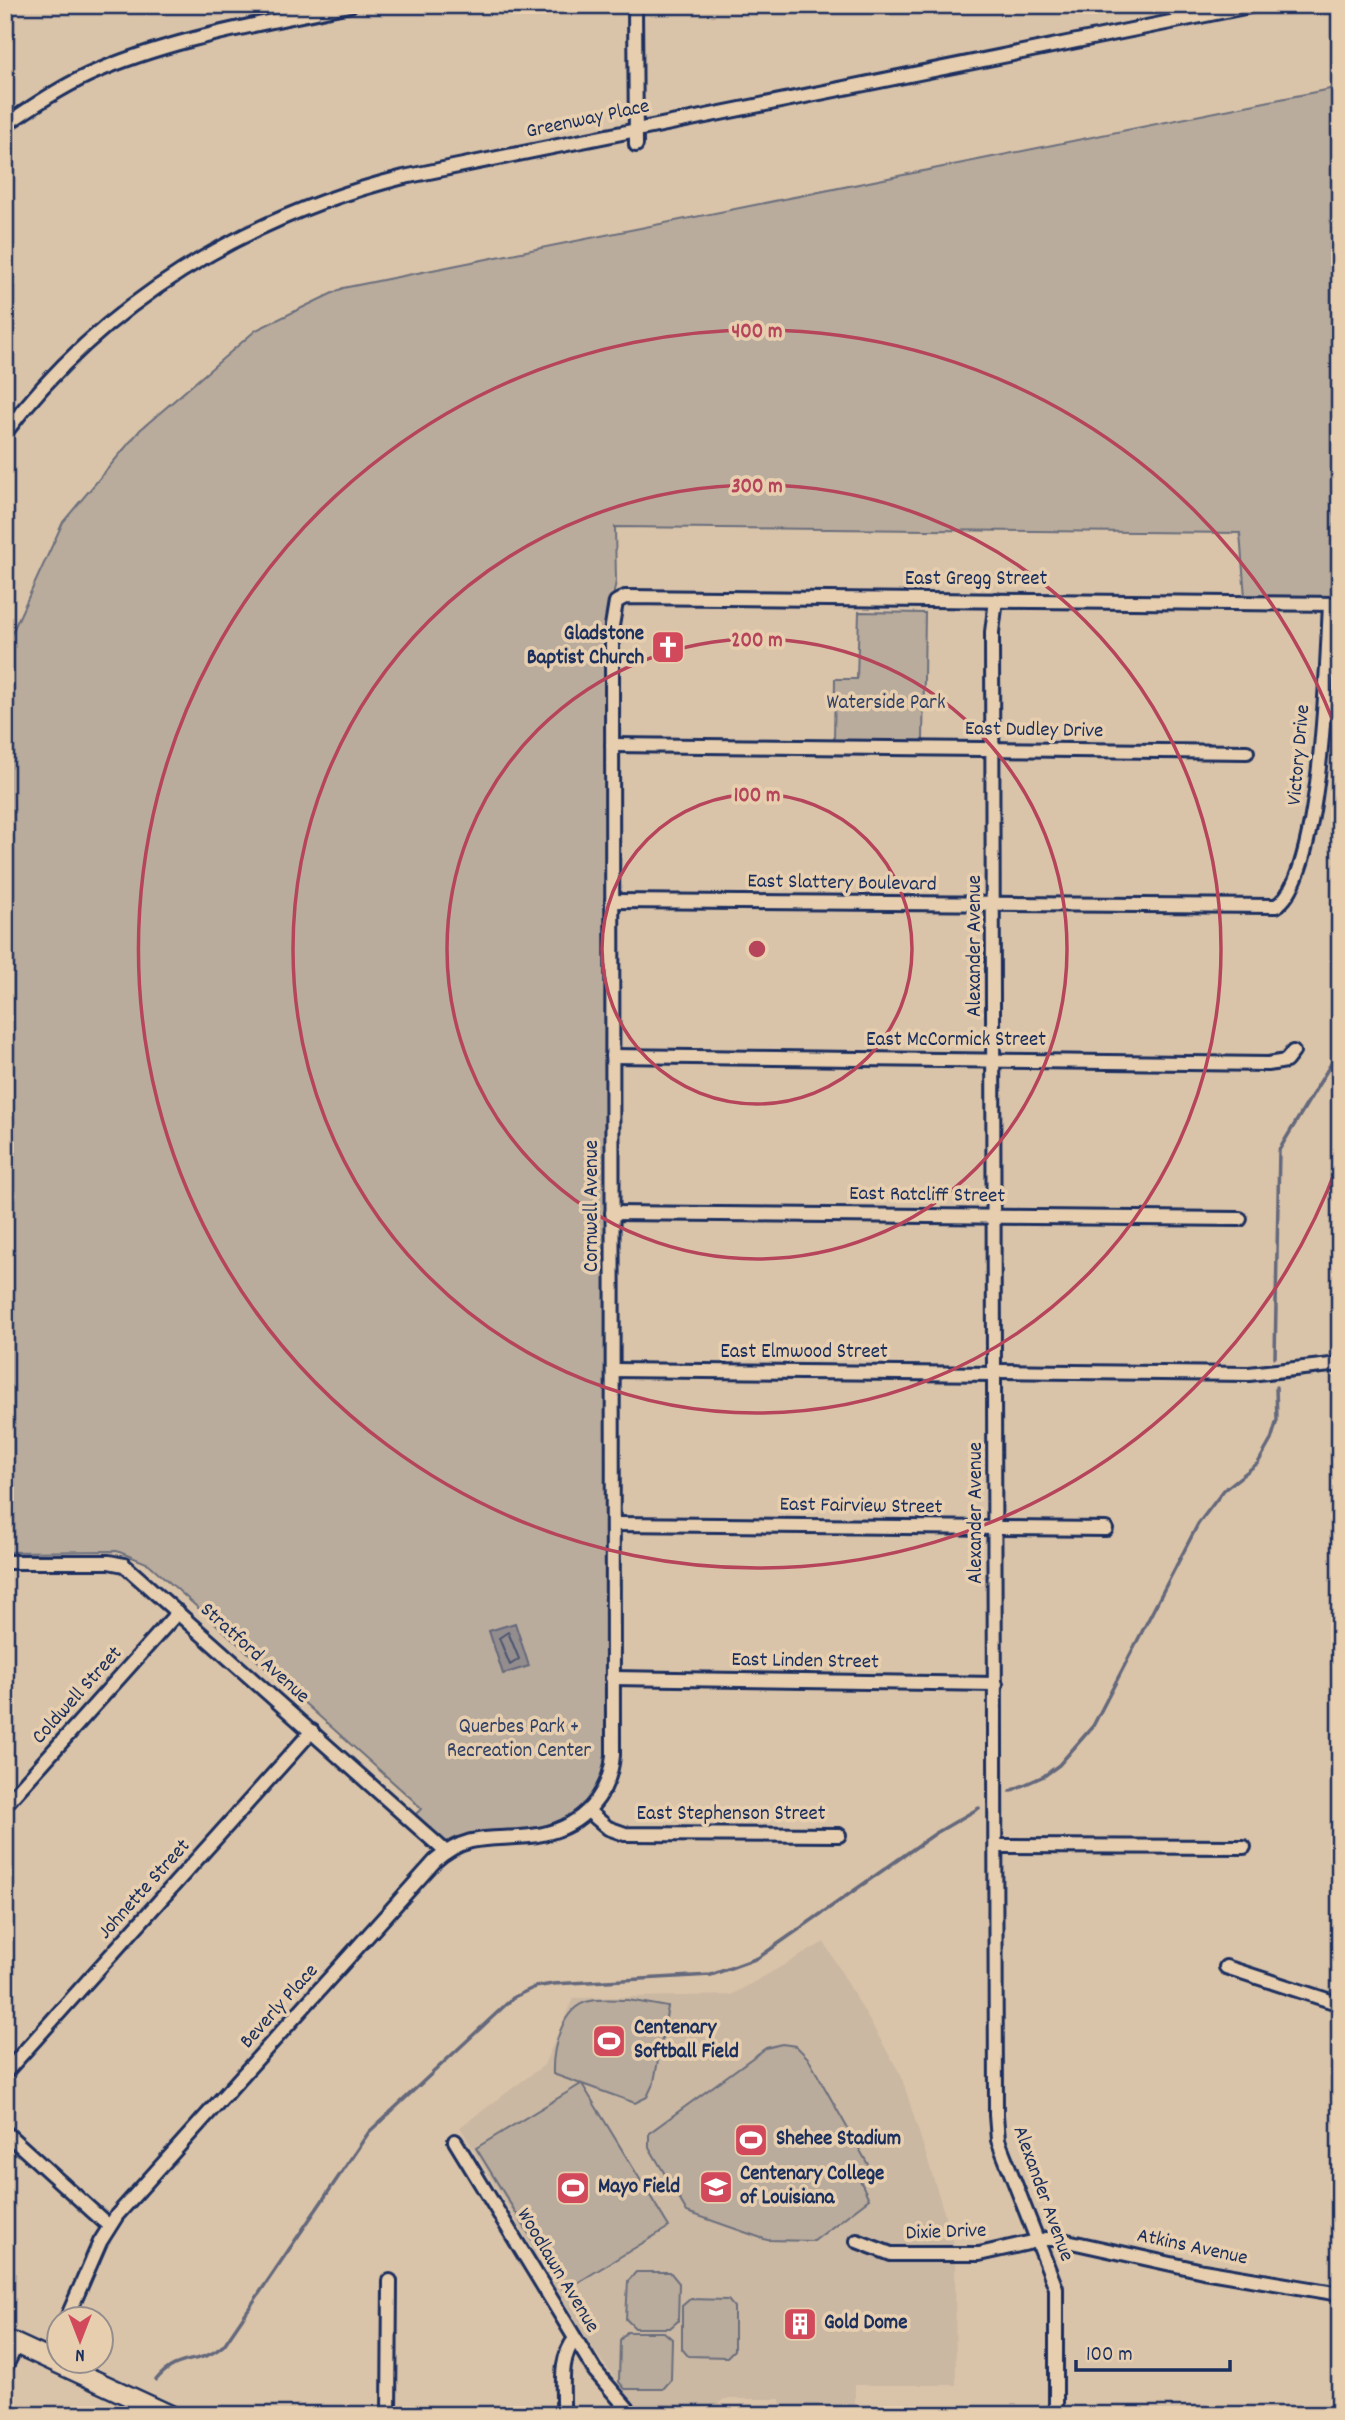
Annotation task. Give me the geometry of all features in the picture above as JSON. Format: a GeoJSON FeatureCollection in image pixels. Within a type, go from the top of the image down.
{"type":"FeatureCollection","features":[{"type":"Feature","properties":{"kind":"main road"},"geometry":{"type":"LineString","coordinates":[[11,2341],[46,2358]]}},
{"type":"Feature","properties":{"kind":"main road"},"geometry":{"type":"LineString","coordinates":[[81,2374],[170,2415]]}},
{"type":"Feature","properties":{"kind":"street"},"geometry":{"type":"LineString","coordinates":[[5,125],[56,92],[135,56],[217,32],[350,5]]}},
{"type":"Feature","properties":{"kind":"street"},"geometry":{"type":"LineString","coordinates":[[635,5],[636,145]]}},
{"type":"Feature","properties":{"kind":"street","name":"Greenway Place"},"geometry":{"type":"LineString","coordinates":[[5,433],[53,377],[118,317],[205,255],[267,222],[314,203],[390,181],[1255,5]]}},
{"type":"Feature","properties":{"kind":"street","name":"East Gregg Street"},"geometry":{"type":"LineString","coordinates":[[622,598],[1335,604]]}},
{"type":"Feature","properties":{"kind":"street","name":"Cornwell Avenue"},"geometry":{"type":"LineString","coordinates":[[588,1811],[604,1788],[612,1763],[615,1524],[612,613],[615,602],[622,598]]}},
{"type":"Feature","properties":{"kind":"street","name":"Alexander Avenue"},"geometry":{"type":"LineString","coordinates":[[996,600],[992,632],[996,1216],[996,2130],[1056,2288],[1056,2415]]}},
{"type":"Feature","properties":{"kind":"street","name":"Victory Drive"},"geometry":{"type":"LineString","coordinates":[[1281,903],[1289,893],[1315,810],[1335,604]]}},
{"type":"Feature","properties":{"kind":"street","name":"East Dudley Drive"},"geometry":{"type":"LineString","coordinates":[[612,745],[1247,752]]}},
{"type":"Feature","properties":{"kind":"street","name":"East Slattery Boulevard"},"geometry":{"type":"LineString","coordinates":[[612,901],[1272,907],[1281,903]]}},
{"type":"Feature","properties":{"kind":"street","name":"East McCormick Street"},"geometry":{"type":"LineString","coordinates":[[612,1056],[1268,1064],[1286,1061],[1293,1052]]}},
{"type":"Feature","properties":{"kind":"street","name":"East Ratcliff Street"},"geometry":{"type":"LineString","coordinates":[[612,1213],[1240,1219]]}},
{"type":"Feature","properties":{"kind":"street","name":"East Elmwood Street"},"geometry":{"type":"LineString","coordinates":[[613,1370],[1249,1374],[1340,1364]]}},
{"type":"Feature","properties":{"kind":"street","name":"East Fairview Street"},"geometry":{"type":"LineString","coordinates":[[615,1524],[1106,1528]]}},
{"type":"Feature","properties":{"kind":"street","name":"Stratford Avenue"},"geometry":{"type":"LineString","coordinates":[[5,1562],[119,1563],[178,1612],[446,1852]]}},
{"type":"Feature","properties":{"kind":"street","name":"Coldwell Street"},"geometry":{"type":"LineString","coordinates":[[5,1805],[178,1612]]}},
{"type":"Feature","properties":{"kind":"street","name":"East Linden Street"},"geometry":{"type":"LineString","coordinates":[[612,1678],[996,1684]]}},
{"type":"Feature","properties":{"kind":"street","name":"Johnette Street"},"geometry":{"type":"LineString","coordinates":[[5,2073],[312,1731]]}},
{"type":"Feature","properties":{"kind":"street","name":"East Stephenson Street"},"geometry":{"type":"LineString","coordinates":[[588,1811],[608,1828],[625,1834],[839,1835]]}},
{"type":"Feature","properties":{"kind":"street","name":"Beverly Place"},"geometry":{"type":"LineString","coordinates":[[74,2304],[110,2226],[446,1852],[482,1837],[543,1834],[576,1821],[588,1811]]}},
{"type":"Feature","properties":{"kind":"street"},"geometry":{"type":"LineString","coordinates":[[996,1846],[1244,1847]]}},
{"type":"Feature","properties":{"kind":"street"},"geometry":{"type":"LineString","coordinates":[[1226,1967],[1340,2004]]}},
{"type":"Feature","properties":{"kind":"street"},"geometry":{"type":"LineString","coordinates":[[5,2132],[110,2226]]}},
{"type":"Feature","properties":{"kind":"street","name":"Woodlawn Avenue"},"geometry":{"type":"LineString","coordinates":[[455,2141],[595,2371],[634,2415]]}},
{"type":"Feature","properties":{"kind":"street","name":"Atkins Avenue"},"geometry":{"type":"LineString","coordinates":[[1038,2241],[1058,2239],[1203,2271],[1340,2294]]}},
{"type":"Feature","properties":{"kind":"street","name":"Dixie Drive"},"geometry":{"type":"LineString","coordinates":[[857,2241],[891,2254],[979,2254],[1038,2241]]}},
{"type":"Feature","properties":{"kind":"street"},"geometry":{"type":"LineString","coordinates":[[389,2415],[390,2281]]}},
{"type":"Feature","properties":{"kind":"street"},"geometry":{"type":"LineString","coordinates":[[563,2415],[564,2362],[575,2339]]}},
{"type":"Feature","properties":{"kind":"street"},"geometry":{"type":"LineString","coordinates":[[5,2368],[11,2341]]}},
{"type":"Feature","properties":{"kind":"shaded area","name":"Centenary College of Louisiana"},"geometry":{"type":"Polygon","coordinates":[[[824,1942],[901,2075],[955,2247],[956,2385],[855,2385],[855,2415],[781,2415],[780,2399],[724,2399],[708,2415],[643,2415],[592,2348],[460,2127],[544,2065],[573,1998],[731,1995],[824,1942]]]}},
{"type":"Feature","properties":{"kind":"green space","name":"Querbes Park + Recreation Center"},"geometry":{"type":"Polygon","coordinates":[[[1340,87],[1340,598],[1245,597],[1240,533],[615,527],[616,581],[607,631],[608,1780],[576,1821],[446,1852],[411,1819],[421,1809],[414,1801],[149,1564],[117,1551],[5,1552],[5,648],[63,522],[140,430],[256,330],[343,288],[1340,87]]]}},
{"type":"Feature","properties":{"kind":"green space","name":"Waterside Park"},"geometry":{"type":"Polygon","coordinates":[[[859,612],[925,613],[923,741],[834,740],[835,679],[857,679],[859,612]]]}},
{"type":"Feature","properties":{"kind":"green space","name":"Mayo Field"},"geometry":{"type":"Polygon","coordinates":[[[628,2000],[668,2007],[654,2082],[647,2097],[635,2103],[582,2084],[669,2227],[564,2291],[476,2148],[581,2084],[553,2074],[554,2054],[560,2031],[572,2011],[590,2001],[628,2000]]]}},
{"type":"Feature","properties":{"kind":"green space","name":"Shehee Stadium"},"geometry":{"type":"Polygon","coordinates":[[[782,2044],[796,2046],[808,2058],[870,2168],[859,2178],[869,2199],[814,2241],[767,2240],[687,2212],[649,2147],[649,2133],[766,2048],[782,2044]]]}},
{"type":"Feature","properties":{"kind":"green space"},"geometry":{"type":"Polygon","coordinates":[[[636,2272],[670,2272],[679,2283],[678,2321],[670,2328],[635,2328],[626,2319],[628,2281],[636,2272]]]}},
{"type":"Feature","properties":{"kind":"green space"},"geometry":{"type":"Polygon","coordinates":[[[690,2299],[728,2300],[734,2307],[734,2350],[727,2357],[688,2356],[682,2349],[682,2306],[690,2299]]]}},
{"type":"Feature","properties":{"kind":"green space"},"geometry":{"type":"Polygon","coordinates":[[[627,2332],[664,2332],[672,2339],[671,2380],[663,2389],[625,2389],[619,2382],[620,2340],[627,2332]]]}},
{"type":"Feature","properties":{"kind":"water"},"geometry":{"type":"Polygon","coordinates":[[[515,1623],[529,1666],[503,1674],[489,1631],[515,1623]]]}},
{"type":"Feature","properties":{"kind":"waterway"},"geometry":{"type":"LineString","coordinates":[[1275,1357],[1279,1150],[1340,1049]]}},
{"type":"Feature","properties":{"kind":"waterway"},"geometry":{"type":"LineString","coordinates":[[1010,1791],[1044,1776],[1059,1765],[1093,1726],[1198,1524],[1224,1490],[1258,1463],[1271,1440],[1277,1420],[1276,1387]]}},
{"type":"Feature","properties":{"kind":"waterway"},"geometry":{"type":"LineString","coordinates":[[156,2380],[173,2366],[206,2356],[224,2345],[369,2132],[514,1997],[535,1987],[553,1984],[711,1975],[758,1958],[936,1833],[979,1808]]}},
{"type":"Feature","properties":{"kind":"place","name":"Gladstone Baptist Church"},"geometry":{"type":"Point","coordinates":[668,647]}},
{"type":"Feature","properties":{"kind":"place","name":"Centenary Softball Field"},"geometry":{"type":"Point","coordinates":[609,2041]}},
{"type":"Feature","properties":{"kind":"place","name":"Shehee Stadium"},"geometry":{"type":"Point","coordinates":[751,2140]}},
{"type":"Feature","properties":{"kind":"place","name":"Centenary College of Louisiana"},"geometry":{"type":"Point","coordinates":[716,2187]}},
{"type":"Feature","properties":{"kind":"place","name":"Mayo Field"},"geometry":{"type":"Point","coordinates":[573,2188]}},
{"type":"Feature","properties":{"kind":"place","name":"Gold Dome"},"geometry":{"type":"Point","coordinates":[800,2324]}}]}
